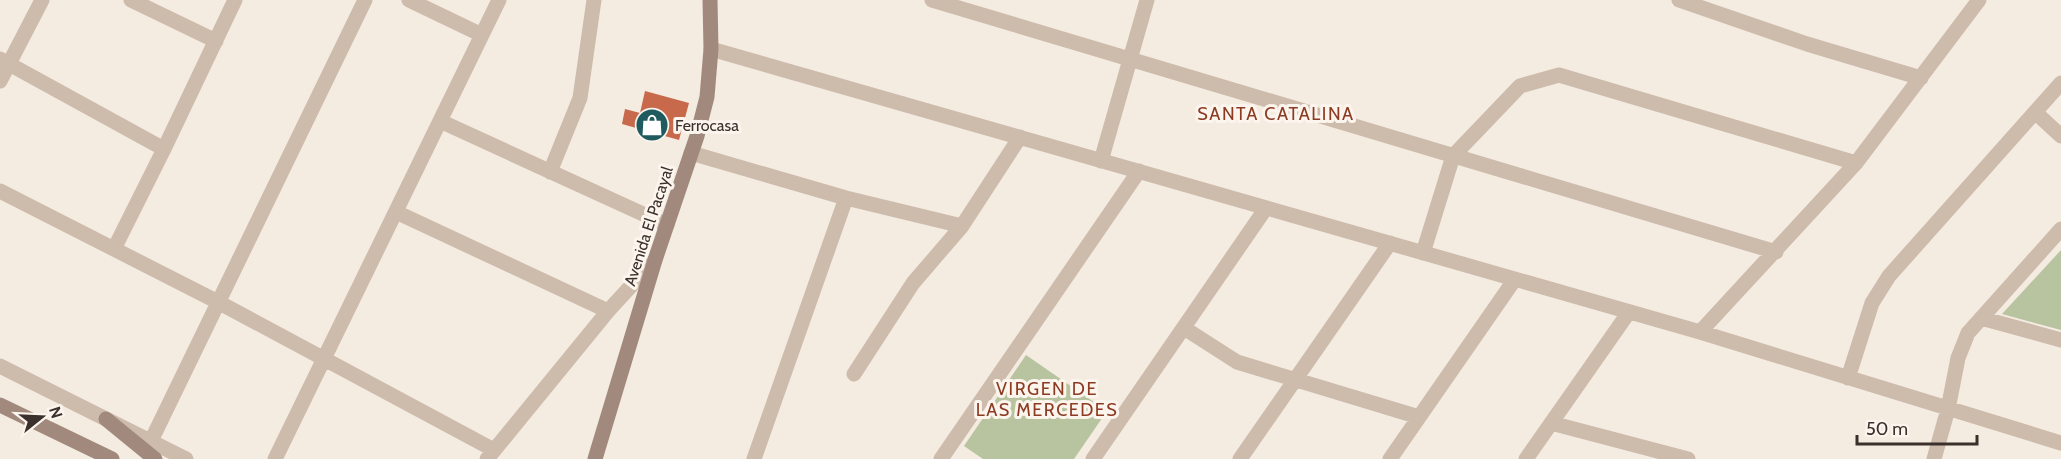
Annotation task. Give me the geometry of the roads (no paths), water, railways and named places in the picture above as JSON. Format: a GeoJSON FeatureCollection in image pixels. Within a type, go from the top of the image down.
{"type":"FeatureCollection","features":[{"type":"Feature","properties":{"kind":"street"},"geometry":{"type":"LineString","coordinates":[[0,81],[4,62],[42,0]]}},
{"type":"Feature","properties":{"kind":"street"},"geometry":{"type":"LineString","coordinates":[[131,0],[216,41]]}},
{"type":"Feature","properties":{"kind":"street"},"geometry":{"type":"LineString","coordinates":[[114,249],[235,0]]}},
{"type":"Feature","properties":{"kind":"street"},"geometry":{"type":"LineString","coordinates":[[151,441],[365,0]]}},
{"type":"Feature","properties":{"kind":"street"},"geometry":{"type":"LineString","coordinates":[[409,0],[482,35]]}},
{"type":"Feature","properties":{"kind":"street"},"geometry":{"type":"LineString","coordinates":[[276,459],[499,0]]}},
{"type":"Feature","properties":{"kind":"street"},"geometry":{"type":"LineString","coordinates":[[550,172],[580,98],[594,0]]}},
{"type":"Feature","properties":{"kind":"street","name":"Avenida El Pacayal"},"geometry":{"type":"LineString","coordinates":[[595,459],[655,260],[691,153],[706,97],[711,49],[710,0]]}},
{"type":"Feature","properties":{"kind":"street"},"geometry":{"type":"LineString","coordinates":[[932,0],[1776,252]]}},
{"type":"Feature","properties":{"kind":"street"},"geometry":{"type":"LineString","coordinates":[[1101,160],[1147,0]]}},
{"type":"Feature","properties":{"kind":"street"},"geometry":{"type":"LineString","coordinates":[[1679,0],[1807,44],[1921,78]]}},
{"type":"Feature","properties":{"kind":"street"},"geometry":{"type":"LineString","coordinates":[[1700,332],[1856,163],[1979,0]]}},
{"type":"Feature","properties":{"kind":"street"},"geometry":{"type":"LineString","coordinates":[[711,49],[1700,332],[2061,443]]}},
{"type":"Feature","properties":{"kind":"street"},"geometry":{"type":"LineString","coordinates":[[4,62],[164,149]]}},
{"type":"Feature","properties":{"kind":"street"},"geometry":{"type":"LineString","coordinates":[[1423,253],[1453,156],[1520,86],[1558,75],[1856,163]]}},
{"type":"Feature","properties":{"kind":"street"},"geometry":{"type":"LineString","coordinates":[[1848,378],[1872,303],[1889,276],[2061,83]]}},
{"type":"Feature","properties":{"kind":"street"},"geometry":{"type":"LineString","coordinates":[[2035,112],[2061,136]]}},
{"type":"Feature","properties":{"kind":"street"},"geometry":{"type":"LineString","coordinates":[[440,121],[667,225]]}},
{"type":"Feature","properties":{"kind":"street"},"geometry":{"type":"LineString","coordinates":[[854,374],[914,283],[962,226],[1020,137]]}},
{"type":"Feature","properties":{"kind":"street"},"geometry":{"type":"LineString","coordinates":[[691,153],[846,198],[962,226]]}},
{"type":"Feature","properties":{"kind":"street"},"geometry":{"type":"LineString","coordinates":[[941,459],[1139,171]]}},
{"type":"Feature","properties":{"kind":"street"},"geometry":{"type":"LineString","coordinates":[[0,191],[218,302],[324,359],[490,454],[608,311],[655,260]]}},
{"type":"Feature","properties":{"kind":"street"},"geometry":{"type":"LineString","coordinates":[[754,459],[846,198]]}},
{"type":"Feature","properties":{"kind":"street"},"geometry":{"type":"LineString","coordinates":[[1093,459],[1266,208]]}},
{"type":"Feature","properties":{"kind":"street"},"geometry":{"type":"LineString","coordinates":[[396,212],[608,311]]}},
{"type":"Feature","properties":{"kind":"street"},"geometry":{"type":"LineString","coordinates":[[1934,459],[1948,409],[1958,358],[1968,333],[2061,229]]}},
{"type":"Feature","properties":{"kind":"street"},"geometry":{"type":"LineString","coordinates":[[1240,459],[1390,243]]}},
{"type":"Feature","properties":{"kind":"street"},"geometry":{"type":"LineString","coordinates":[[1390,459],[1515,279]]}},
{"type":"Feature","properties":{"kind":"street"},"geometry":{"type":"LineString","coordinates":[[1526,459],[1629,312]]}},
{"type":"Feature","properties":{"kind":"street"},"geometry":{"type":"LineString","coordinates":[[1981,318],[2061,340]]}},
{"type":"Feature","properties":{"kind":"street"},"geometry":{"type":"LineString","coordinates":[[1184,328],[1237,362],[1419,417]]}},
{"type":"Feature","properties":{"kind":"street"},"geometry":{"type":"LineString","coordinates":[[0,366],[186,459]]}},
{"type":"Feature","properties":{"kind":"street"},"geometry":{"type":"LineString","coordinates":[[0,405],[112,459]]}},
{"type":"Feature","properties":{"kind":"street"},"geometry":{"type":"LineString","coordinates":[[106,419],[155,459]]}},
{"type":"Feature","properties":{"kind":"street"},"geometry":{"type":"LineString","coordinates":[[1551,423],[1688,459]]}},
{"type":"Feature","properties":{"kind":"place","name":"Ferrocasa"},"geometry":{"type":"Point","coordinates":[652,125]}},
{"type":"Feature","properties":{"kind":"district","name":"SANTA CATALINA"},"geometry":{"type":"Point","coordinates":[1276,114]}},
{"type":"Feature","properties":{"kind":"district","name":"VIRGEN DE LAS MERCEDES"},"geometry":{"type":"Point","coordinates":[1047,399]}}]}
